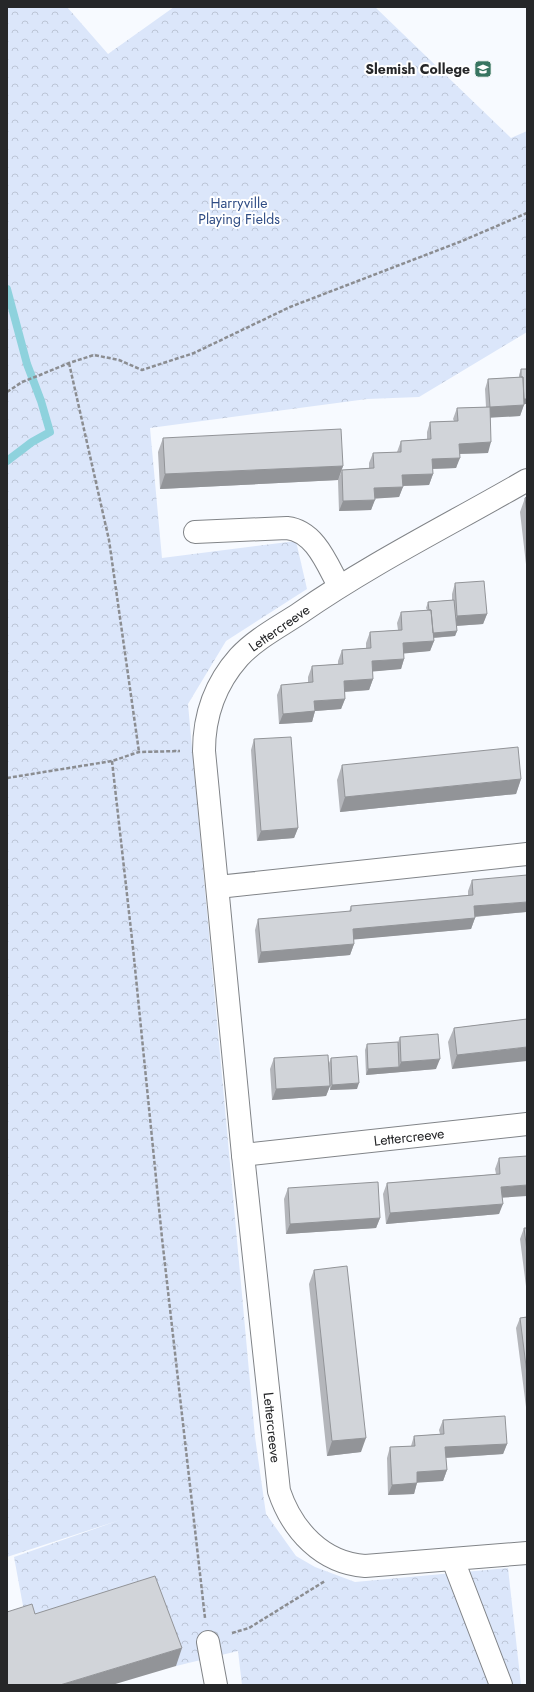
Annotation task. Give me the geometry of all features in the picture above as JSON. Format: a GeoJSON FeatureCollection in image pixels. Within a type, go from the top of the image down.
{"type":"FeatureCollection","features":[{"type":"Feature","properties":{"kind":"street","name":"Lettercreeve"},"geometry":{"type":"LineString","coordinates":[[527,480],[338,586],[258,640],[239,658],[214,695],[207,716],[204,734],[204,751],[218,887],[242,1155],[279,1491],[288,1515],[309,1540],[321,1550],[351,1565],[365,1566],[527,1553]]}},
{"type":"Feature","properties":{"kind":"street"},"geometry":{"type":"LineString","coordinates":[[195,532],[287,528],[300,531],[316,546],[338,586]]}},
{"type":"Feature","properties":{"kind":"street"},"geometry":{"type":"LineString","coordinates":[[218,887],[527,854]]}},
{"type":"Feature","properties":{"kind":"street","name":"Lettercreeve"},"geometry":{"type":"LineString","coordinates":[[242,1155],[527,1124]]}},
{"type":"Feature","properties":{"kind":"street"},"geometry":{"type":"LineString","coordinates":[[453,1560],[501,1685]]}},
{"type":"Feature","properties":{"kind":"street"},"geometry":{"type":"LineString","coordinates":[[208,1642],[216,1685]]}},
{"type":"Feature","properties":{"kind":"path"},"geometry":{"type":"LineString","coordinates":[[7,392],[22,382],[69,363],[94,355],[119,360],[142,370],[194,353],[290,307],[462,241],[527,213]]}},
{"type":"Feature","properties":{"kind":"path"},"geometry":{"type":"LineString","coordinates":[[69,363],[109,540],[139,752]]}},
{"type":"Feature","properties":{"kind":"path"},"geometry":{"type":"LineString","coordinates":[[7,778],[112,761],[139,752],[204,751]]}},
{"type":"Feature","properties":{"kind":"path"},"geometry":{"type":"LineString","coordinates":[[112,761],[132,940],[162,1238],[208,1642],[249,1628],[351,1565]]}},
{"type":"Feature","properties":{"kind":"green space","name":"Harryville Playing Fields"},"geometry":{"type":"Polygon","coordinates":[[[7,7],[67,7],[108,54],[174,7],[375,7],[511,138],[527,131],[527,332],[419,397],[367,399],[150,428],[162,558],[296,541],[307,589],[226,641],[188,704],[255,1437],[266,1514],[296,1556],[315,1567],[355,1582],[508,1568],[521,1685],[242,1685],[238,1651],[176,1666],[149,1593],[26,1622],[14,1557],[120,1520],[7,1557],[7,7]]]}},
{"type":"Feature","properties":{"kind":"building"},"geometry":{"type":"Polygon","coordinates":[[[521,369],[527,369],[527,399],[524,399],[521,369]]]}},
{"type":"Feature","properties":{"kind":"building"},"geometry":{"type":"Polygon","coordinates":[[[523,377],[524,405],[490,407],[488,379],[523,377]]]}},
{"type":"Feature","properties":{"kind":"building"},"geometry":{"type":"Polygon","coordinates":[[[490,407],[491,442],[459,444],[460,458],[432,459],[433,474],[402,475],[403,487],[374,488],[375,500],[343,501],[342,470],[374,468],[373,453],[401,452],[401,441],[431,439],[430,422],[458,421],[457,408],[490,407]]]}},
{"type":"Feature","properties":{"kind":"building"},"geometry":{"type":"Polygon","coordinates":[[[341,429],[343,466],[165,474],[163,438],[341,429]]]}},
{"type":"Feature","properties":{"kind":"building"},"geometry":{"type":"Polygon","coordinates":[[[527,497],[527,514],[525,498],[527,497]]]}},
{"type":"Feature","properties":{"kind":"building"},"geometry":{"type":"Polygon","coordinates":[[[484,581],[487,614],[457,616],[455,583],[484,581]]]}},
{"type":"Feature","properties":{"kind":"building"},"geometry":{"type":"Polygon","coordinates":[[[454,600],[457,631],[433,633],[431,610],[429,610],[428,602],[454,600]]]}},
{"type":"Feature","properties":{"kind":"building"},"geometry":{"type":"Polygon","coordinates":[[[431,610],[434,641],[403,643],[404,659],[372,661],[373,679],[344,681],[345,699],[314,701],[315,711],[283,714],[281,685],[313,682],[312,666],[343,664],[342,650],[371,648],[370,632],[402,630],[401,612],[431,610]]]}},
{"type":"Feature","properties":{"kind":"building"},"geometry":{"type":"Polygon","coordinates":[[[291,737],[298,828],[261,831],[254,739],[291,737]]]}},
{"type":"Feature","properties":{"kind":"building"},"geometry":{"type":"Polygon","coordinates":[[[518,747],[521,779],[345,797],[342,765],[518,747]]]}},
{"type":"Feature","properties":{"kind":"building"},"geometry":{"type":"Polygon","coordinates":[[[527,875],[527,902],[474,906],[475,918],[353,929],[354,944],[261,952],[258,919],[351,911],[351,906],[473,895],[472,880],[527,875]]]}},
{"type":"Feature","properties":{"kind":"building"},"geometry":{"type":"Polygon","coordinates":[[[527,1019],[527,1047],[457,1055],[454,1028],[527,1019]]]}},
{"type":"Feature","properties":{"kind":"building"},"geometry":{"type":"Polygon","coordinates":[[[438,1034],[440,1059],[401,1062],[400,1037],[438,1034]]]}},
{"type":"Feature","properties":{"kind":"building"},"geometry":{"type":"Polygon","coordinates":[[[398,1042],[399,1067],[368,1069],[367,1044],[398,1042]]]}},
{"type":"Feature","properties":{"kind":"building"},"geometry":{"type":"Polygon","coordinates":[[[328,1055],[330,1086],[276,1089],[274,1058],[328,1055]]]}},
{"type":"Feature","properties":{"kind":"building"},"geometry":{"type":"Polygon","coordinates":[[[357,1056],[359,1083],[332,1085],[331,1058],[357,1056]]]}},
{"type":"Feature","properties":{"kind":"building"},"geometry":{"type":"Polygon","coordinates":[[[527,1156],[527,1185],[501,1187],[503,1204],[390,1213],[387,1183],[500,1174],[499,1158],[527,1156]]]}},
{"type":"Feature","properties":{"kind":"building"},"geometry":{"type":"Polygon","coordinates":[[[378,1182],[380,1218],[290,1224],[288,1188],[378,1182]]]}},
{"type":"Feature","properties":{"kind":"building"},"geometry":{"type":"Polygon","coordinates":[[[524,1228],[527,1228],[527,1251],[524,1228]]]}},
{"type":"Feature","properties":{"kind":"building"},"geometry":{"type":"Polygon","coordinates":[[[347,1266],[366,1438],[332,1441],[314,1270],[347,1266]]]}},
{"type":"Feature","properties":{"kind":"building"},"geometry":{"type":"Polygon","coordinates":[[[527,1317],[527,1374],[520,1318],[527,1317]]]}},
{"type":"Feature","properties":{"kind":"building"},"geometry":{"type":"Polygon","coordinates":[[[505,1416],[507,1444],[445,1447],[447,1470],[417,1472],[417,1483],[392,1485],[390,1447],[415,1446],[414,1436],[444,1434],[443,1420],[505,1416]]]}},
{"type":"Feature","properties":{"kind":"building"},"geometry":{"type":"Polygon","coordinates":[[[155,1576],[182,1648],[60,1685],[7,1685],[7,1612],[32,1604],[35,1614],[155,1576]]]}},
{"type":"Feature","properties":{"kind":"waterway"},"geometry":{"type":"LineString","coordinates":[[7,289],[27,364],[41,401],[50,432],[32,442],[7,461]]}},
{"type":"Feature","properties":{"kind":"place","name":"Slemish College"},"geometry":{"type":"Point","coordinates":[483,69]}}]}
